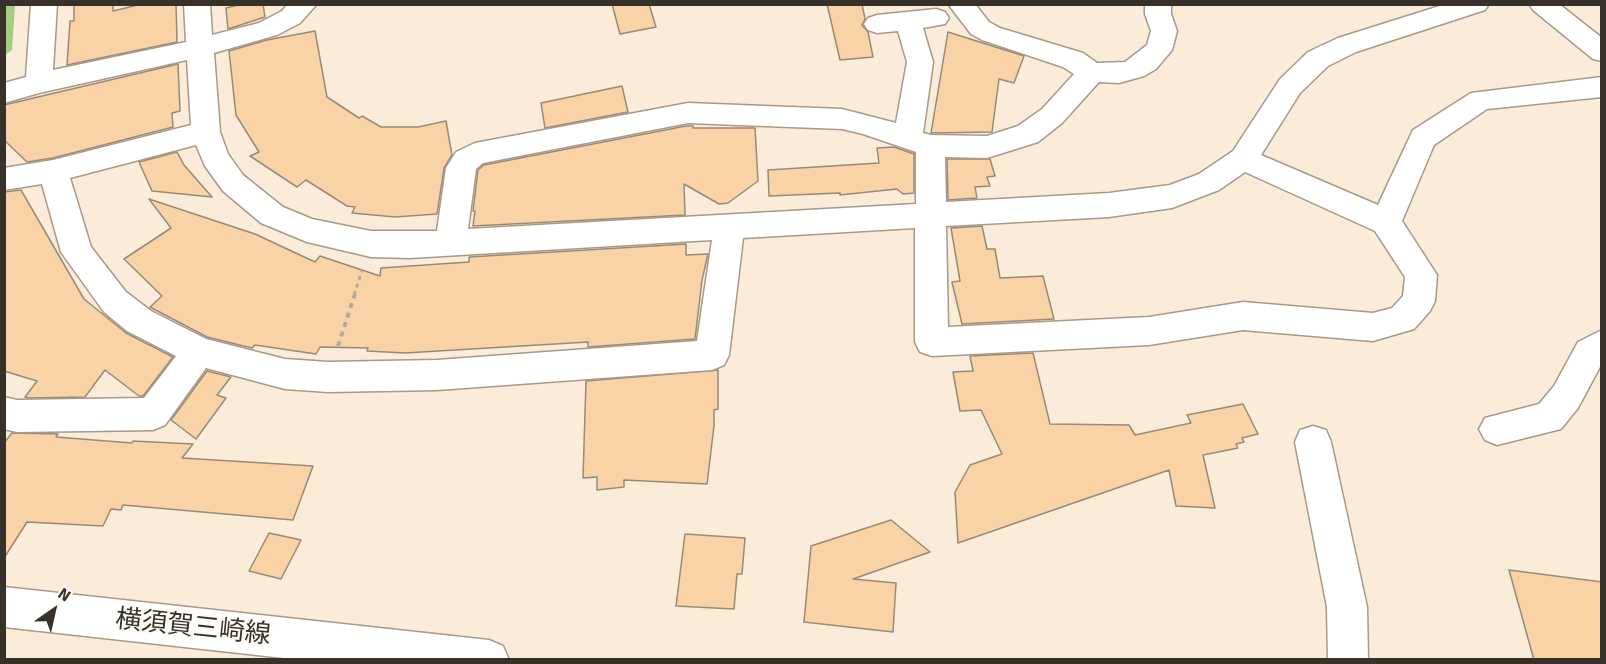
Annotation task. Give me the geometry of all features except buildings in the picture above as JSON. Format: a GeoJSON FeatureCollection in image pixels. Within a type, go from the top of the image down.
{"type":"FeatureCollection","features":[{"type":"Feature","properties":{"kind":"street"},"geometry":{"type":"LineString","coordinates":[[39,83],[44,4]]}},
{"type":"Feature","properties":{"kind":"street"},"geometry":{"type":"LineString","coordinates":[[197,4],[206,132],[215,158],[223,171],[238,189],[272,215],[307,230],[370,244],[451,243],[931,215],[1151,200],[1172,196],[1209,182],[1243,159],[1290,86],[1318,59],[1422,12],[1476,4]]}},
{"type":"Feature","properties":{"kind":"street"},"geometry":{"type":"LineString","coordinates":[[4,93],[39,83],[200,48],[278,26],[304,4]]}},
{"type":"Feature","properties":{"kind":"street"},"geometry":{"type":"LineString","coordinates":[[961,4],[980,28],[991,34],[1073,60],[1092,72],[1119,73],[1134,69],[1159,50],[1164,31],[1158,14],[1158,4]]}},
{"type":"Feature","properties":{"kind":"street"},"geometry":{"type":"LineString","coordinates":[[1542,4],[1602,52]]}},
{"type":"Feature","properties":{"kind":"street"},"geometry":{"type":"LineString","coordinates":[[877,24],[936,18]]}},
{"type":"Feature","properties":{"kind":"street"},"geometry":{"type":"LineString","coordinates":[[908,21],[920,62],[919,142],[931,215],[932,342],[1149,331],[1243,316],[1373,327],[1402,319],[1419,301],[1421,274],[1386,222],[1243,159]]}},
{"type":"Feature","properties":{"kind":"street"},"geometry":{"type":"LineString","coordinates":[[451,243],[461,168],[466,160],[475,154],[688,113],[842,119],[866,124],[919,142],[987,147],[1028,134],[1052,116],[1092,72]]}},
{"type":"Feature","properties":{"kind":"street"},"geometry":{"type":"LineString","coordinates":[[1386,222],[1423,138],[1481,100],[1602,87]]}},
{"type":"Feature","properties":{"kind":"street"},"geometry":{"type":"LineString","coordinates":[[4,179],[53,171],[206,132]]}},
{"type":"Feature","properties":{"kind":"street"},"geometry":{"type":"LineString","coordinates":[[53,171],[77,252],[115,302],[139,321],[199,352],[285,374],[328,377],[437,375],[712,355],[729,227]]}},
{"type":"Feature","properties":{"kind":"street"},"geometry":{"type":"LineString","coordinates":[[1497,429],[1549,418],[1566,397],[1590,352],[1602,344]]}},
{"type":"Feature","properties":{"kind":"street"},"geometry":{"type":"LineString","coordinates":[[4,413],[17,416],[153,414],[199,352]]}},
{"type":"Feature","properties":{"kind":"street"},"geometry":{"type":"LineString","coordinates":[[1313,442],[1347,607],[1348,660]]}},
{"type":"Feature","properties":{"kind":"street","name":"横須賀三崎線"},"geometry":{"type":"LineString","coordinates":[[4,607],[489,660]]}},
{"type":"Feature","properties":{"kind":"path"},"geometry":{"type":"LineString","coordinates":[[328,377],[370,244]]}},
{"type":"Feature","properties":{"kind":"green space"},"geometry":{"type":"Polygon","coordinates":[[[5,4],[15,5],[12,50],[5,55],[5,4]]]}}]}
